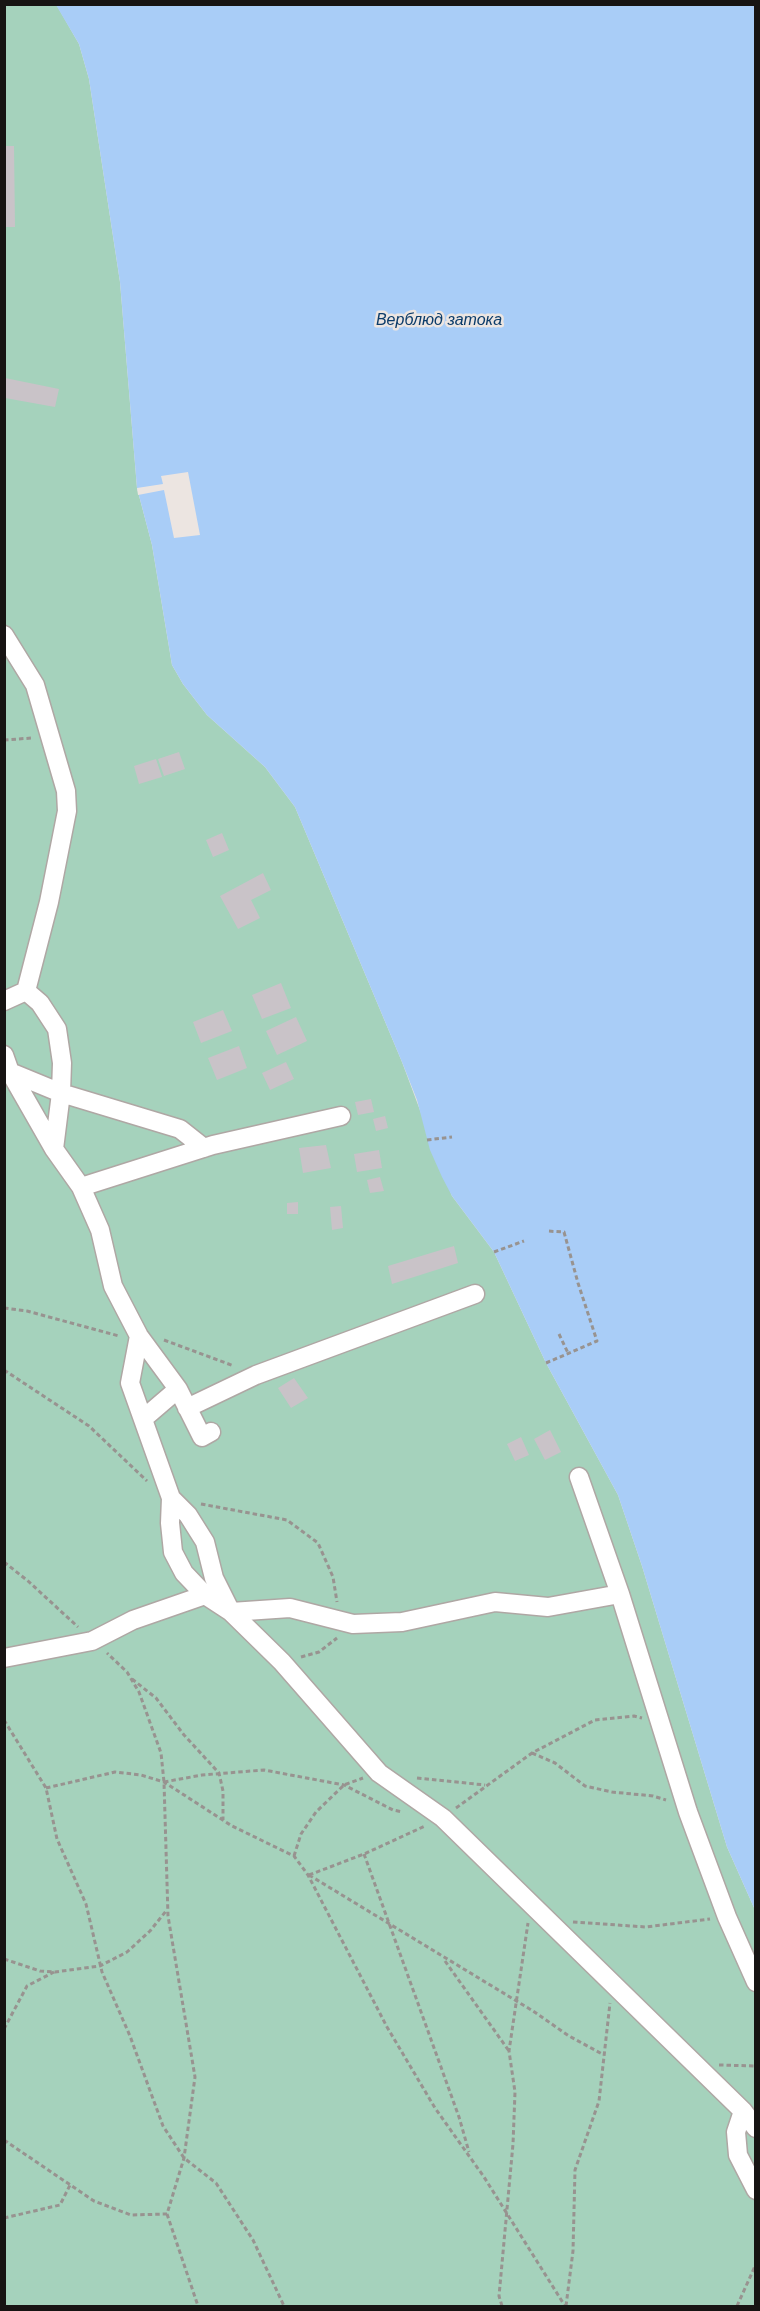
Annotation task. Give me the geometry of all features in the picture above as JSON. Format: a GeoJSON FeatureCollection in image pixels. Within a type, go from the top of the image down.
{"type":"FeatureCollection","features":[{"type":"Feature","properties":{"kind":"lane"},"geometry":{"type":"LineString","coordinates":[[4,635],[35,685],[66,791],[67,811],[49,902],[26,991]]}},
{"type":"Feature","properties":{"kind":"lane"},"geometry":{"type":"LineString","coordinates":[[4,1001],[26,991]]}},
{"type":"Feature","properties":{"kind":"lane"},"geometry":{"type":"LineString","coordinates":[[26,991],[40,1003],[57,1029],[62,1063],[54,1149]]}},
{"type":"Feature","properties":{"kind":"lane"},"geometry":{"type":"LineString","coordinates":[[6,1066],[61,1093],[180,1129],[204,1148]]}},
{"type":"Feature","properties":{"kind":"lane"},"geometry":{"type":"LineString","coordinates":[[6,1066],[54,1149],[81,1187],[100,1230],[114,1286],[139,1336],[178,1389],[202,1437],[211,1432]]}},
{"type":"Feature","properties":{"kind":"lane"},"geometry":{"type":"LineString","coordinates":[[81,1187],[204,1148],[341,1116]]}},
{"type":"Feature","properties":{"kind":"lane"},"geometry":{"type":"LineString","coordinates":[[187,1408],[256,1374],[475,1294]]}},
{"type":"Feature","properties":{"kind":"lane"},"geometry":{"type":"LineString","coordinates":[[139,1336],[130,1383],[171,1498],[170,1523],[173,1552],[184,1573],[205,1594],[231,1612],[282,1662],[379,1773],[443,1818],[743,2111],[756,2128]]}},
{"type":"Feature","properties":{"kind":"lane"},"geometry":{"type":"LineString","coordinates":[[143,1419],[178,1389]]}},
{"type":"Feature","properties":{"kind":"lane"},"geometry":{"type":"LineString","coordinates":[[579,1477],[620,1594],[688,1812],[726,1917],[756,1982]]}},
{"type":"Feature","properties":{"kind":"lane"},"geometry":{"type":"LineString","coordinates":[[171,1498],[188,1515],[205,1542],[214,1578],[231,1612]]}},
{"type":"Feature","properties":{"kind":"lane"},"geometry":{"type":"LineString","coordinates":[[4,1658],[92,1641],[133,1620],[205,1594]]}},
{"type":"Feature","properties":{"kind":"lane"},"geometry":{"type":"LineString","coordinates":[[231,1612],[290,1608],[347,1623],[402,1622],[495,1602],[548,1607],[620,1594]]}},
{"type":"Feature","properties":{"kind":"lane"},"geometry":{"type":"LineString","coordinates":[[743,2111],[736,2132],[738,2155],[756,2190]]}},
{"type":"Feature","properties":{"kind":"path"},"geometry":{"type":"LineString","coordinates":[[4,740],[50,736]]}},
{"type":"Feature","properties":{"kind":"path"},"geometry":{"type":"LineString","coordinates":[[428,1140],[452,1137]]}},
{"type":"Feature","properties":{"kind":"path"},"geometry":{"type":"LineString","coordinates":[[546,1363],[597,1341],[564,1232],[547,1231]]}},
{"type":"Feature","properties":{"kind":"path"},"geometry":{"type":"LineString","coordinates":[[494,1252],[524,1241]]}},
{"type":"Feature","properties":{"kind":"path"},"geometry":{"type":"LineString","coordinates":[[559,1334],[568,1353]]}},
{"type":"Feature","properties":{"kind":"path"},"geometry":{"type":"LineString","coordinates":[[4,1370],[89,1426],[138,1475],[171,1498]]}},
{"type":"Feature","properties":{"kind":"path"},"geometry":{"type":"LineString","coordinates":[[199,1503],[287,1520],[318,1543],[333,1577],[347,1623],[320,1652],[282,1662]]}},
{"type":"Feature","properties":{"kind":"path"},"geometry":{"type":"LineString","coordinates":[[4,1562],[106,1651],[130,1678],[139,1692],[161,1753],[164,1782],[167,1910],[195,2078],[184,2158],[166,2214],[198,2307]]}},
{"type":"Feature","properties":{"kind":"path"},"geometry":{"type":"LineString","coordinates":[[130,1678],[156,1698],[184,1735],[219,1773],[223,1791],[223,1820]]}},
{"type":"Feature","properties":{"kind":"path"},"geometry":{"type":"LineString","coordinates":[[308,1875],[364,1854],[443,1818],[532,1754],[595,1720],[634,1716],[661,1724]]}},
{"type":"Feature","properties":{"kind":"path"},"geometry":{"type":"LineString","coordinates":[[4,1720],[46,1788],[57,1839],[86,1904],[100,1966],[130,2036],[163,2126],[184,2158],[216,2183],[253,2240],[284,2307]]}},
{"type":"Feature","properties":{"kind":"path"},"geometry":{"type":"LineString","coordinates":[[532,1754],[555,1763],[585,1786],[612,1792],[653,1796],[669,1801],[688,1812]]}},
{"type":"Feature","properties":{"kind":"path"},"geometry":{"type":"LineString","coordinates":[[164,1782],[219,1773],[264,1770],[344,1785],[393,1810],[413,1813]]}},
{"type":"Feature","properties":{"kind":"path"},"geometry":{"type":"LineString","coordinates":[[46,1788],[115,1772],[141,1775],[164,1782],[223,1820],[294,1856],[308,1875],[387,2027],[435,2108],[470,2157],[565,2307]]}},
{"type":"Feature","properties":{"kind":"path"},"geometry":{"type":"LineString","coordinates":[[294,1856],[301,1834],[316,1812],[344,1785],[379,1773]]}},
{"type":"Feature","properties":{"kind":"path"},"geometry":{"type":"LineString","coordinates":[[410,1777],[487,1785]]}},
{"type":"Feature","properties":{"kind":"path"},"geometry":{"type":"LineString","coordinates":[[364,1854],[459,2117],[470,2157]]}},
{"type":"Feature","properties":{"kind":"path"},"geometry":{"type":"LineString","coordinates":[[308,1875],[339,1892],[569,2036],[604,2055]]}},
{"type":"Feature","properties":{"kind":"path"},"geometry":{"type":"LineString","coordinates":[[502,2307],[499,2296],[513,2145],[515,2091],[509,2050],[531,1903]]}},
{"type":"Feature","properties":{"kind":"path"},"geometry":{"type":"LineString","coordinates":[[4,1959],[40,1971],[55,1972],[100,1966],[127,1952],[150,1931],[167,1910]]}},
{"type":"Feature","properties":{"kind":"path"},"geometry":{"type":"LineString","coordinates":[[548,1920],[646,1927],[726,1917]]}},
{"type":"Feature","properties":{"kind":"path"},"geometry":{"type":"LineString","coordinates":[[444,1959],[509,2050]]}},
{"type":"Feature","properties":{"kind":"path"},"geometry":{"type":"LineString","coordinates":[[4,2029],[27,1986],[55,1972]]}},
{"type":"Feature","properties":{"kind":"path"},"geometry":{"type":"LineString","coordinates":[[565,2307],[573,2251],[575,2170],[599,2101],[612,1983]]}},
{"type":"Feature","properties":{"kind":"path"},"geometry":{"type":"LineString","coordinates":[[696,2065],[756,2066]]}},
{"type":"Feature","properties":{"kind":"path"},"geometry":{"type":"LineString","coordinates":[[4,2140],[94,2201],[131,2215],[166,2214]]}},
{"type":"Feature","properties":{"kind":"path"},"geometry":{"type":"LineString","coordinates":[[4,2218],[60,2205],[70,2185]]}},
{"type":"Feature","properties":{"kind":"path"},"geometry":{"type":"LineString","coordinates":[[737,2307],[756,2264]]}},
{"type":"Feature","properties":{"kind":"green space"},"geometry":{"type":"Polygon","coordinates":[[[56,4],[79,44],[89,79],[120,282],[137,488],[152,545],[172,665],[183,684],[207,715],[265,767],[295,807],[402,1062],[452,1196],[494,1252],[546,1363],[618,1495],[642,1566],[727,1847],[755,1910],[756,2306],[5,2306],[4,5],[56,4]]]}},
{"type":"Feature","properties":{"kind":"water","name":"Верблюд затока"},"geometry":{"type":"Polygon","coordinates":[[[56,5],[755,5],[755,1910],[727,1847],[642,1566],[618,1495],[546,1363],[494,1252],[452,1196],[442,1177],[430,1150],[417,1100],[402,1062],[295,807],[265,767],[207,715],[183,684],[172,665],[152,545],[137,488],[120,282],[89,79],[79,44],[56,5]]]}},
{"type":"Feature","properties":{"kind":"pier"},"geometry":{"type":"Polygon","coordinates":[[[188,472],[200,535],[174,538],[164,490],[138,495],[137,488],[163,484],[161,476],[188,472]]]}},
{"type":"Feature","properties":{"kind":"building"},"geometry":{"type":"Polygon","coordinates":[[[4,146],[14,146],[15,227],[4,227],[4,146]]]}},
{"type":"Feature","properties":{"kind":"building"},"geometry":{"type":"Polygon","coordinates":[[[5,378],[59,389],[55,407],[5,398],[5,378]]]}},
{"type":"Feature","properties":{"kind":"building"},"geometry":{"type":"Polygon","coordinates":[[[179,752],[185,769],[164,776],[158,759],[179,752]]]}},
{"type":"Feature","properties":{"kind":"building"},"geometry":{"type":"Polygon","coordinates":[[[156,759],[162,777],[139,784],[134,766],[156,759]]]}},
{"type":"Feature","properties":{"kind":"building"},"geometry":{"type":"Polygon","coordinates":[[[222,833],[229,850],[213,857],[206,840],[222,833]]]}},
{"type":"Feature","properties":{"kind":"building"},"geometry":{"type":"Polygon","coordinates":[[[263,873],[271,890],[251,900],[260,918],[238,929],[220,896],[263,873]]]}},
{"type":"Feature","properties":{"kind":"building"},"geometry":{"type":"Polygon","coordinates":[[[281,983],[291,1008],[262,1019],[252,995],[281,983]]]}},
{"type":"Feature","properties":{"kind":"building"},"geometry":{"type":"Polygon","coordinates":[[[223,1010],[232,1031],[201,1043],[193,1022],[223,1010]]]}},
{"type":"Feature","properties":{"kind":"building"},"geometry":{"type":"Polygon","coordinates":[[[296,1017],[307,1041],[277,1055],[266,1031],[296,1017]]]}},
{"type":"Feature","properties":{"kind":"building"},"geometry":{"type":"Polygon","coordinates":[[[239,1046],[247,1068],[217,1080],[208,1058],[239,1046]]]}},
{"type":"Feature","properties":{"kind":"building"},"geometry":{"type":"Polygon","coordinates":[[[286,1062],[294,1079],[270,1090],[262,1073],[286,1062]]]}},
{"type":"Feature","properties":{"kind":"building"},"geometry":{"type":"Polygon","coordinates":[[[371,1099],[374,1112],[358,1115],[355,1102],[371,1099]]]}},
{"type":"Feature","properties":{"kind":"building"},"geometry":{"type":"Polygon","coordinates":[[[385,1116],[388,1128],[376,1131],[373,1119],[385,1116]]]}},
{"type":"Feature","properties":{"kind":"building"},"geometry":{"type":"Polygon","coordinates":[[[326,1145],[331,1168],[303,1173],[299,1148],[326,1145]]]}},
{"type":"Feature","properties":{"kind":"building"},"geometry":{"type":"Polygon","coordinates":[[[379,1150],[382,1168],[357,1172],[354,1154],[379,1150]]]}},
{"type":"Feature","properties":{"kind":"building"},"geometry":{"type":"Polygon","coordinates":[[[380,1177],[384,1191],[370,1193],[367,1180],[380,1177]]]}},
{"type":"Feature","properties":{"kind":"building"},"geometry":{"type":"Polygon","coordinates":[[[298,1202],[298,1214],[287,1214],[287,1203],[298,1202]]]}},
{"type":"Feature","properties":{"kind":"building"},"geometry":{"type":"Polygon","coordinates":[[[341,1206],[343,1228],[332,1230],[330,1207],[341,1206]]]}},
{"type":"Feature","properties":{"kind":"building"},"geometry":{"type":"Polygon","coordinates":[[[454,1246],[458,1263],[392,1284],[388,1266],[454,1246]]]}},
{"type":"Feature","properties":{"kind":"building"},"geometry":{"type":"Polygon","coordinates":[[[294,1378],[308,1398],[291,1408],[278,1388],[294,1378]]]}},
{"type":"Feature","properties":{"kind":"building"},"geometry":{"type":"Polygon","coordinates":[[[550,1430],[561,1452],[545,1460],[534,1439],[550,1430]]]}},
{"type":"Feature","properties":{"kind":"building"},"geometry":{"type":"Polygon","coordinates":[[[521,1437],[529,1455],[515,1461],[507,1444],[521,1437]]]}}]}
